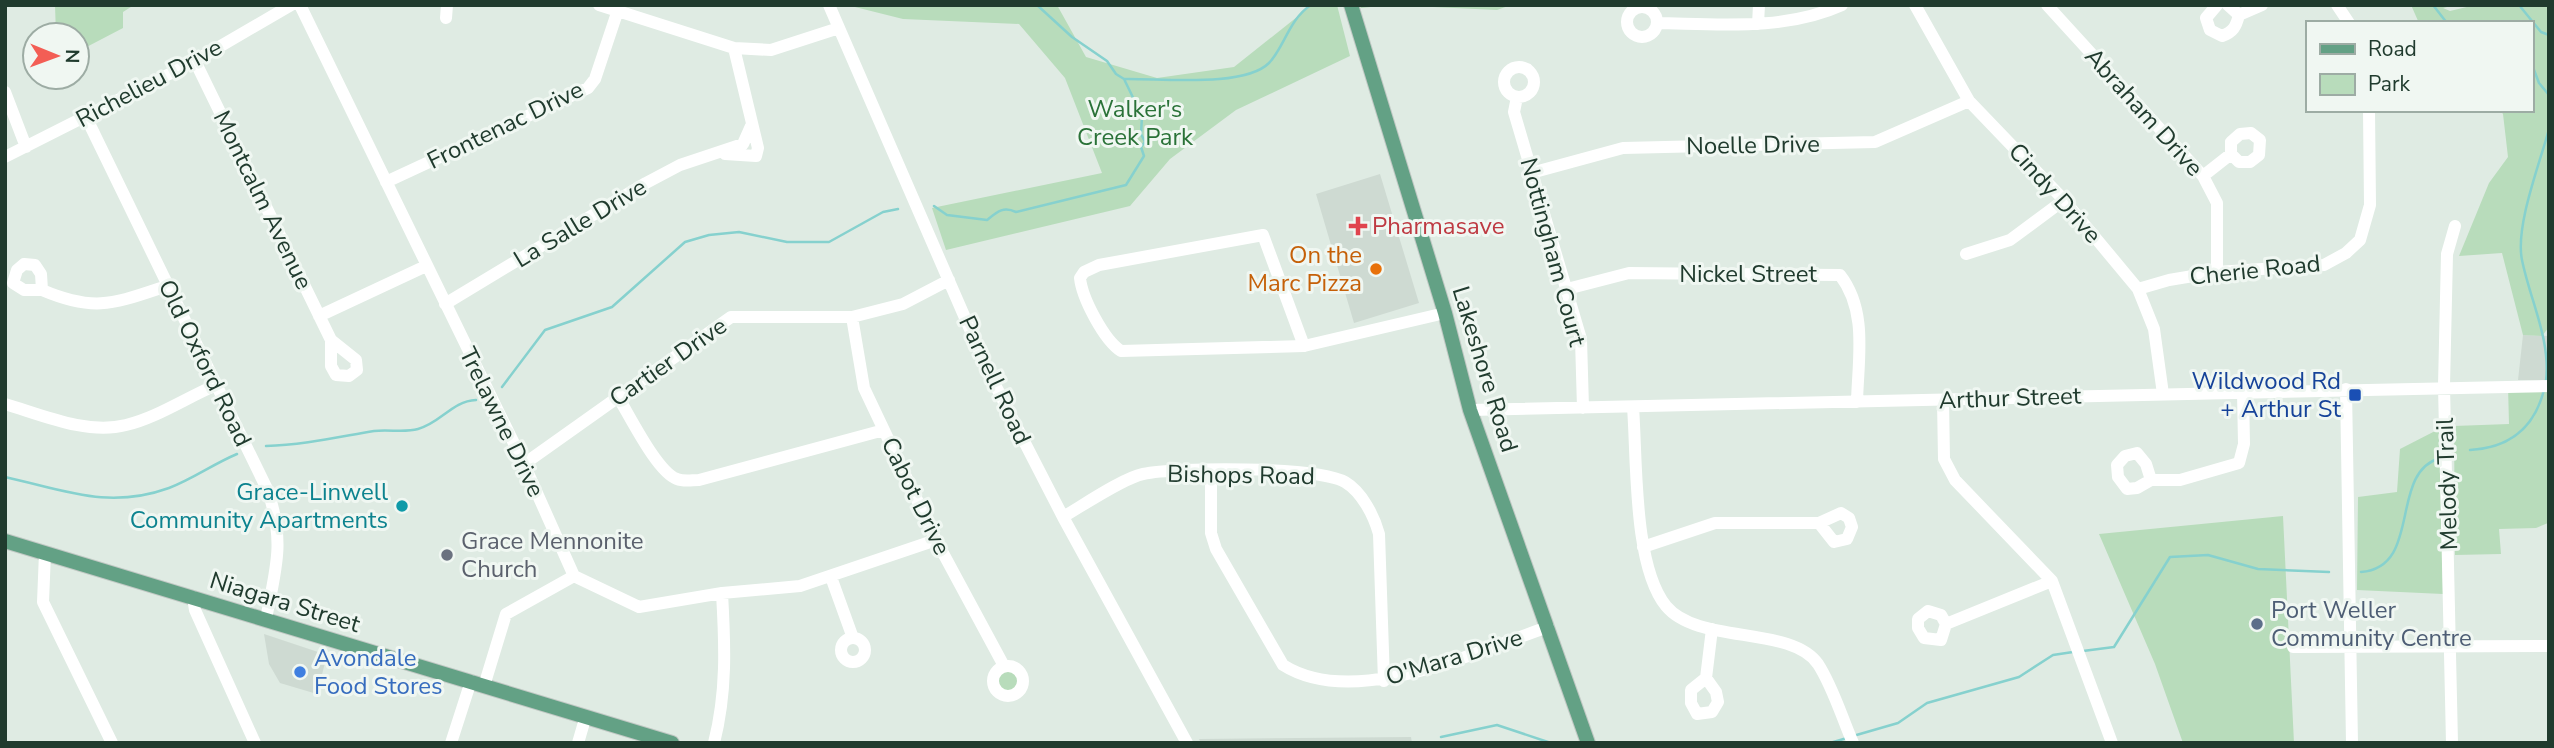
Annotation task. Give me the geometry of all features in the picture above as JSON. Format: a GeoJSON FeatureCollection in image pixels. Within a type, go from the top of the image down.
{"type":"FeatureCollection","features":[{"type":"Feature","properties":{"kind":"main road","name":"Lakeshore Road"},"geometry":{"type":"LineString","coordinates":[[1351,5],[1444,313],[1470,410],[1588,743]]}},
{"type":"Feature","properties":{"kind":"main road","name":"Niagara Street"},"geometry":{"type":"LineString","coordinates":[[5,541],[585,719],[672,743]]}},
{"type":"Feature","properties":{"kind":"street","name":"Richelieu Drive"},"geometry":{"type":"LineString","coordinates":[[5,158],[195,61],[291,5]]}},
{"type":"Feature","properties":{"kind":"street","name":"Trelawne Drive"},"geometry":{"type":"LineString","coordinates":[[300,5],[523,464],[574,576]]}},
{"type":"Feature","properties":{"kind":"street"},"geometry":{"type":"LineString","coordinates":[[599,5],[733,48],[771,50],[839,28]]}},
{"type":"Feature","properties":{"kind":"street","name":"Parnell Road"},"geometry":{"type":"LineString","coordinates":[[829,5],[989,373],[1063,517],[1187,743]]}},
{"type":"Feature","properties":{"kind":"street"},"geometry":{"type":"LineString","coordinates":[[1758,24],[1759,5]]}},
{"type":"Feature","properties":{"kind":"street"},"geometry":{"type":"LineString","coordinates":[[1657,23],[1758,24],[1817,17],[1842,5]]}},
{"type":"Feature","properties":{"kind":"street","name":"Cindy Drive"},"geometry":{"type":"LineString","coordinates":[[1915,5],[1969,101],[2064,200],[2138,289],[2154,329],[2163,394]]}},
{"type":"Feature","properties":{"kind":"street","name":"Abraham Drive"},"geometry":{"type":"LineString","coordinates":[[2047,5],[2203,176],[2217,203],[2217,272]]}},
{"type":"Feature","properties":{"kind":"street"},"geometry":{"type":"LineString","coordinates":[[2217,5],[2206,18],[2210,30],[2222,36],[2237,26],[2239,15]]}},
{"type":"Feature","properties":{"kind":"street"},"geometry":{"type":"LineString","coordinates":[[2228,5],[2239,15]]}},
{"type":"Feature","properties":{"kind":"street"},"geometry":{"type":"LineString","coordinates":[[2239,15],[2262,5]]}},
{"type":"Feature","properties":{"kind":"street"},"geometry":{"type":"LineString","coordinates":[[2337,5],[2348,21]]}},
{"type":"Feature","properties":{"kind":"street","name":"Frontenac Drive"},"geometry":{"type":"LineString","coordinates":[[386,182],[588,88],[595,79],[618,10]]}},
{"type":"Feature","properties":{"kind":"street","name":"La Salle Drive"},"geometry":{"type":"LineString","coordinates":[[445,304],[680,165],[720,153],[756,156],[758,148],[733,48]]}},
{"type":"Feature","properties":{"kind":"street","name":"Montcalm Avenue"},"geometry":{"type":"LineString","coordinates":[[195,61],[331,340]]}},
{"type":"Feature","properties":{"kind":"street"},"geometry":{"type":"LineString","coordinates":[[5,92],[26,147]]}},
{"type":"Feature","properties":{"kind":"street","name":"Nottingham Court"},"geometry":{"type":"LineString","coordinates":[[1517,97],[1514,112],[1581,339],[1583,408]]}},
{"type":"Feature","properties":{"kind":"street","name":"Noelle Drive"},"geometry":{"type":"LineString","coordinates":[[1531,173],[1623,148],[1875,142],[1969,101]]}},
{"type":"Feature","properties":{"kind":"street","name":"Cherie Road"},"geometry":{"type":"LineString","coordinates":[[2138,289],[2168,280],[2217,272],[2324,265],[2346,253],[2360,240],[2370,205],[2369,112]]}},
{"type":"Feature","properties":{"kind":"street","name":"Old Oxford Road"},"geometry":{"type":"LineString","coordinates":[[86,117],[214,386],[268,491],[278,521],[280,551],[266,619]]}},
{"type":"Feature","properties":{"kind":"street"},"geometry":{"type":"LineString","coordinates":[[2203,176],[2231,155]]}},
{"type":"Feature","properties":{"kind":"street"},"geometry":{"type":"LineString","coordinates":[[1966,254],[2010,240],[2064,200]]}},
{"type":"Feature","properties":{"kind":"street","name":"Melody Trail"},"geometry":{"type":"LineString","coordinates":[[2452,743],[2452,647],[2444,386],[2447,254],[2455,226]]}},
{"type":"Feature","properties":{"kind":"street"},"geometry":{"type":"LineString","coordinates":[[1304,346],[1263,235],[1099,265],[1084,272],[1080,278],[1110,344],[1121,351],[1304,346],[1444,313]]}},
{"type":"Feature","properties":{"kind":"street"},"geometry":{"type":"LineString","coordinates":[[319,316],[426,266]]}},
{"type":"Feature","properties":{"kind":"street","name":"Nickel Street"},"geometry":{"type":"LineString","coordinates":[[1567,289],[1629,273],[1840,275],[1852,290],[1859,312],[1857,402]]}},
{"type":"Feature","properties":{"kind":"street","name":"Cartier Drive"},"geometry":{"type":"LineString","coordinates":[[523,464],[731,317],[852,317],[903,304],[949,280]]}},
{"type":"Feature","properties":{"kind":"street"},"geometry":{"type":"LineString","coordinates":[[42,290],[59,298],[104,306],[167,285]]}},
{"type":"Feature","properties":{"kind":"street","name":"Cabot Drive"},"geometry":{"type":"LineString","coordinates":[[852,317],[864,388],[936,540],[1004,666]]}},
{"type":"Feature","properties":{"kind":"street"},"geometry":{"type":"LineString","coordinates":[[5,404],[69,423],[109,427],[127,425],[214,386]]}},
{"type":"Feature","properties":{"kind":"street","name":"Arthur Street"},"geometry":{"type":"LineString","coordinates":[[1470,410],[2444,386],[2544,386]]}},
{"type":"Feature","properties":{"kind":"street"},"geometry":{"type":"LineString","coordinates":[[2346,389],[2352,743]]}},
{"type":"Feature","properties":{"kind":"street"},"geometry":{"type":"LineString","coordinates":[[2151,480],[2180,480],[2239,463],[2244,444],[2243,392]]}},
{"type":"Feature","properties":{"kind":"street"},"geometry":{"type":"LineString","coordinates":[[618,397],[663,469],[675,479],[699,480],[884,430]]}},
{"type":"Feature","properties":{"kind":"street"},"geometry":{"type":"LineString","coordinates":[[1943,400],[1944,459],[1955,480],[2052,581],[2112,743]]}},
{"type":"Feature","properties":{"kind":"street"},"geometry":{"type":"LineString","coordinates":[[1633,407],[1643,547],[1658,594],[1667,607],[1712,629],[1795,646],[1817,663],[1851,739]]}},
{"type":"Feature","properties":{"kind":"street","name":"Bishops Road"},"geometry":{"type":"LineString","coordinates":[[1063,517],[1141,474],[1211,470],[1318,474],[1345,482],[1361,497],[1375,518],[1379,534],[1384,681]]}},
{"type":"Feature","properties":{"kind":"street","name":"O'Mara Drive"},"geometry":{"type":"LineString","coordinates":[[1211,470],[1211,533],[1216,550],[1283,665],[1301,677],[1320,681],[1384,681],[1548,627]]}},
{"type":"Feature","properties":{"kind":"street"},"geometry":{"type":"LineString","coordinates":[[1643,547],[1715,523],[1819,523]]}},
{"type":"Feature","properties":{"kind":"street"},"geometry":{"type":"LineString","coordinates":[[451,743],[506,614],[574,576],[639,607],[722,593],[788,589],[831,577],[936,540]]}},
{"type":"Feature","properties":{"kind":"street"},"geometry":{"type":"LineString","coordinates":[[45,553],[43,602],[111,743]]}},
{"type":"Feature","properties":{"kind":"street"},"geometry":{"type":"LineString","coordinates":[[831,577],[853,638]]}},
{"type":"Feature","properties":{"kind":"street"},"geometry":{"type":"LineString","coordinates":[[1946,624],[2052,581]]}},
{"type":"Feature","properties":{"kind":"street"},"geometry":{"type":"LineString","coordinates":[[714,743],[723,709],[726,664],[722,593]]}},
{"type":"Feature","properties":{"kind":"street"},"geometry":{"type":"LineString","coordinates":[[193,597],[195,610],[255,743]]}},
{"type":"Feature","properties":{"kind":"street"},"geometry":{"type":"LineString","coordinates":[[1706,678],[1712,629]]}},
{"type":"Feature","properties":{"kind":"street"},"geometry":{"type":"LineString","coordinates":[[2293,647],[2351,649],[2549,646]]}},
{"type":"Feature","properties":{"kind":"street"},"geometry":{"type":"LineString","coordinates":[[578,743],[585,719]]}},
{"type":"Feature","properties":{"kind":"shaded area"},"geometry":{"type":"Polygon","coordinates":[[[1380,174],[1419,303],[1354,323],[1316,194],[1380,174]]]}},
{"type":"Feature","properties":{"kind":"shaded area"},"geometry":{"type":"Polygon","coordinates":[[[2523,335],[2549,336],[2549,380],[2518,380],[2523,335]]]}},
{"type":"Feature","properties":{"kind":"shaded area"},"geometry":{"type":"Polygon","coordinates":[[[264,634],[327,655],[317,694],[280,683],[269,664],[264,634]]]}},
{"type":"Feature","properties":{"kind":"shaded area"},"geometry":{"type":"Polygon","coordinates":[[[1411,737],[1412,743],[1201,743],[1199,739],[1411,737]]]}},
{"type":"Feature","properties":{"kind":"green space"},"geometry":{"type":"Polygon","coordinates":[[[55,5],[134,5],[123,12],[123,28],[91,45],[91,21],[56,21],[55,5]]]}},
{"type":"Feature","properties":{"kind":"green space","name":"Walker's Creek Park"},"geometry":{"type":"Polygon","coordinates":[[[847,5],[1057,5],[1086,57],[1157,78],[1234,67],[1312,5],[1337,5],[1350,56],[1236,110],[1170,159],[1130,206],[946,250],[932,208],[1102,173],[1065,78],[1019,24],[903,19],[847,5]]]}},
{"type":"Feature","properties":{"kind":"green space"},"geometry":{"type":"Polygon","coordinates":[[[1359,5],[1390,5],[1361,8],[1359,5]]]}},
{"type":"Feature","properties":{"kind":"green space"},"geometry":{"type":"Polygon","coordinates":[[[1390,5],[1511,5],[1497,10],[1390,5]]]}},
{"type":"Feature","properties":{"kind":"green space"},"geometry":{"type":"Polygon","coordinates":[[[2411,5],[2455,5],[2443,8],[2450,11],[2475,5],[2549,5],[2549,327],[2542,336],[2523,335],[2502,253],[2459,256],[2489,183],[2508,157],[2502,112],[2533,112],[2533,21],[2418,21],[2411,5]]]}},
{"type":"Feature","properties":{"kind":"green space"},"geometry":{"type":"Polygon","coordinates":[[[2549,383],[2548,523],[2536,528],[2499,529],[2501,554],[2455,555],[2454,426],[2509,424],[2508,386],[2549,383]]]}},
{"type":"Feature","properties":{"kind":"green space"},"geometry":{"type":"Polygon","coordinates":[[[2439,429],[2443,594],[2357,590],[2358,497],[2397,492],[2400,449],[2439,429]]]}},
{"type":"Feature","properties":{"kind":"green space"},"geometry":{"type":"Polygon","coordinates":[[[2283,516],[2294,743],[2183,743],[2155,664],[2099,534],[2283,516]]]}},
{"type":"Feature","properties":{"kind":"green space"},"geometry":{"type":"Polygon","coordinates":[[[1008,671],[1015,674],[1018,681],[1015,688],[1008,691],[1001,688],[998,681],[1001,674],[1008,671]]]}},
{"type":"Feature","properties":{"kind":"waterway"},"geometry":{"type":"LineString","coordinates":[[934,206],[947,215],[987,220],[1004,210],[1016,212],[1126,185],[1144,156],[1141,147],[1145,142],[1141,134],[1142,116],[1124,79],[1116,74],[1107,61],[1072,37],[1037,5]]}},
{"type":"Feature","properties":{"kind":"waterway"},"geometry":{"type":"LineString","coordinates":[[1124,79],[1221,79],[1257,71],[1274,57],[1297,18],[1311,5]]}},
{"type":"Feature","properties":{"kind":"waterway"},"geometry":{"type":"LineString","coordinates":[[2433,5],[2445,21]]}},
{"type":"Feature","properties":{"kind":"waterway"},"geometry":{"type":"LineString","coordinates":[[2519,5],[2532,21]]}},
{"type":"Feature","properties":{"kind":"waterway"},"geometry":{"type":"LineString","coordinates":[[2533,22],[2541,32],[2549,35]]}},
{"type":"Feature","properties":{"kind":"waterway"},"geometry":{"type":"LineString","coordinates":[[2533,67],[2539,83],[2549,95]]}},
{"type":"Feature","properties":{"kind":"waterway"},"geometry":{"type":"LineString","coordinates":[[2546,381],[2543,335],[2522,260],[2521,246],[2525,213],[2549,129]]}},
{"type":"Feature","properties":{"kind":"waterway"},"geometry":{"type":"LineString","coordinates":[[502,387],[545,330],[612,307],[685,242],[709,235],[739,232],[787,242],[829,242],[883,212],[898,209]]}},
{"type":"Feature","properties":{"kind":"waterway"},"geometry":{"type":"LineString","coordinates":[[2470,450],[2497,445],[2518,434],[2534,416],[2544,390]]}},
{"type":"Feature","properties":{"kind":"waterway"},"geometry":{"type":"LineString","coordinates":[[266,446],[374,431],[418,429],[460,404],[476,400]]}},
{"type":"Feature","properties":{"kind":"waterway"},"geometry":{"type":"LineString","coordinates":[[5,477],[86,496],[126,497],[169,488],[237,454]]}},
{"type":"Feature","properties":{"kind":"waterway"},"geometry":{"type":"LineString","coordinates":[[2361,572],[2380,566],[2392,554],[2400,538],[2414,481],[2424,467],[2440,458]]}},
{"type":"Feature","properties":{"kind":"waterway"},"geometry":{"type":"LineString","coordinates":[[2083,651],[2114,647],[2170,557],[2208,555],[2258,569],[2329,572]]}},
{"type":"Feature","properties":{"kind":"waterway"},"geometry":{"type":"LineString","coordinates":[[1853,736],[1898,723],[1927,703],[2019,677],[2053,655],[2073,652]]}},
{"type":"Feature","properties":{"kind":"waterway"},"geometry":{"type":"LineString","coordinates":[[1441,737],[1497,725],[1551,743]]}},
{"type":"Feature","properties":{"kind":"waterway"},"geometry":{"type":"LineString","coordinates":[[1830,743],[1847,738]]}},
{"type":"Feature","properties":{"kind":"place","name":"Pharmasave"},"geometry":{"type":"Point","coordinates":[1358,226]}},
{"type":"Feature","properties":{"kind":"place","name":"On the Marc Pizza"},"geometry":{"type":"Point","coordinates":[1376,269]}},
{"type":"Feature","properties":{"kind":"place","name":"Wildwood Rd + Arthur St"},"geometry":{"type":"Point","coordinates":[2355,395]}},
{"type":"Feature","properties":{"kind":"place","name":"Grace-Linwell Community Apartments"},"geometry":{"type":"Point","coordinates":[402,506]}},
{"type":"Feature","properties":{"kind":"place","name":"Grace Mennonite Church"},"geometry":{"type":"Point","coordinates":[447,555]}},
{"type":"Feature","properties":{"kind":"place","name":"Port Weller Community Centre"},"geometry":{"type":"Point","coordinates":[2257,624]}},
{"type":"Feature","properties":{"kind":"place","name":"Avondale Food Stores"},"geometry":{"type":"Point","coordinates":[300,672]}}]}
